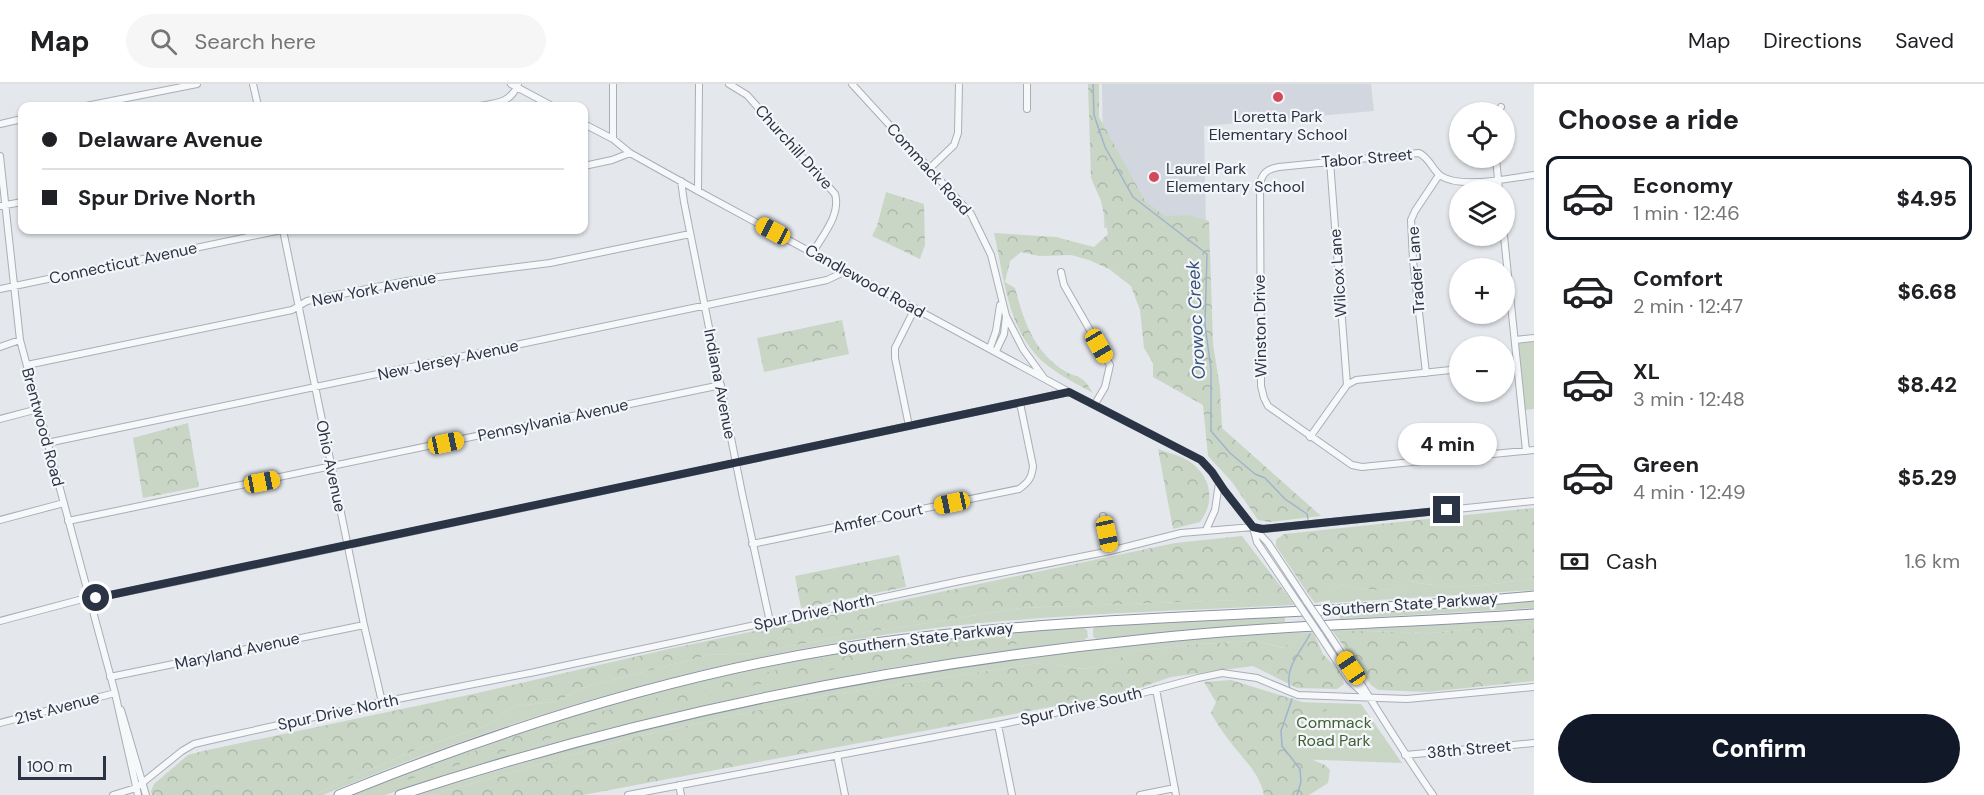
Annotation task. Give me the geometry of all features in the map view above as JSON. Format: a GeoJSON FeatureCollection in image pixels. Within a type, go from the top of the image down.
{"type":"FeatureCollection","features":[{"type":"Feature","properties":{"kind":"highway","name":"Southern State Parkway"},"geometry":{"type":"LineString","coordinates":[[339,795],[483,739],[599,703],[712,674],[838,649],[952,633],[1041,625],[1412,605],[1534,596]]}},
{"type":"Feature","properties":{"kind":"highway","name":"Southern State Parkway"},"geometry":{"type":"LineString","coordinates":[[400,795],[544,752],[682,716],[808,688],[947,664],[1194,634],[1534,614]]}},
{"type":"Feature","properties":{"kind":"street"},"geometry":{"type":"LineString","coordinates":[[106,102],[197,84]]}},
{"type":"Feature","properties":{"kind":"street"},"geometry":{"type":"LineString","coordinates":[[253,84],[257,102]]}},
{"type":"Feature","properties":{"kind":"street"},"geometry":{"type":"LineString","coordinates":[[613,139],[614,84]]}},
{"type":"Feature","properties":{"kind":"street"},"geometry":{"type":"LineString","coordinates":[[698,191],[699,84]]}},
{"type":"Feature","properties":{"kind":"street","name":"Churchill Drive"},"geometry":{"type":"LineString","coordinates":[[729,84],[747,95],[835,194],[838,203],[835,214],[813,252]]}},
{"type":"Feature","properties":{"kind":"street","name":"Commack Road"},"geometry":{"type":"LineString","coordinates":[[852,84],[971,214],[991,255],[1006,316],[1023,349],[1045,378]]}},
{"type":"Feature","properties":{"kind":"street"},"geometry":{"type":"LineString","coordinates":[[929,169],[954,145],[958,133],[959,84]]}},
{"type":"Feature","properties":{"kind":"street"},"geometry":{"type":"LineString","coordinates":[[1027,84],[1027,109]]}},
{"type":"Feature","properties":{"kind":"street"},"geometry":{"type":"LineString","coordinates":[[501,102],[506,101],[516,85],[545,102]]}},
{"type":"Feature","properties":{"kind":"street"},"geometry":{"type":"LineString","coordinates":[[0,124],[18,120]]}},
{"type":"Feature","properties":{"kind":"street","name":"Candlewood Road"},"geometry":{"type":"LineString","coordinates":[[588,126],[613,139],[630,153],[698,191],[993,349]]}},
{"type":"Feature","properties":{"kind":"street"},"geometry":{"type":"LineString","coordinates":[[588,165],[630,153]]}},
{"type":"Feature","properties":{"kind":"street","name":"Tabor Street"},"geometry":{"type":"LineString","coordinates":[[1262,174],[1279,167],[1419,153],[1426,156],[1439,175]]}},
{"type":"Feature","properties":{"kind":"street","name":"Brentwood Road"},"geometry":{"type":"LineString","coordinates":[[0,156],[3,206],[20,340],[110,677],[146,795]]}},
{"type":"Feature","properties":{"kind":"street","name":"Wilcox Lane"},"geometry":{"type":"LineString","coordinates":[[1330,161],[1347,385]]}},
{"type":"Feature","properties":{"kind":"street"},"geometry":{"type":"LineString","coordinates":[[1497,168],[1498,179]]}},
{"type":"Feature","properties":{"kind":"street","name":"Winston Drive"},"geometry":{"type":"LineString","coordinates":[[1262,174],[1260,183],[1261,386],[1268,406],[1343,460],[1362,467],[1534,450]]}},
{"type":"Feature","properties":{"kind":"street"},"geometry":{"type":"LineString","coordinates":[[1439,175],[1460,183],[1534,175]]}},
{"type":"Feature","properties":{"kind":"street","name":"Trader Lane"},"geometry":{"type":"LineString","coordinates":[[1426,373],[1413,260],[1411,220],[1439,175]]}},
{"type":"Feature","properties":{"kind":"street","name":"Indiana Avenue"},"geometry":{"type":"LineString","coordinates":[[681,181],[752,544],[770,622]]}},
{"type":"Feature","properties":{"kind":"street"},"geometry":{"type":"LineString","coordinates":[[3,206],[18,203]]}},
{"type":"Feature","properties":{"kind":"street","name":"Connecticut Avenue"},"geometry":{"type":"LineString","coordinates":[[0,289],[263,234]]}},
{"type":"Feature","properties":{"kind":"street","name":"Ohio Avenue"},"geometry":{"type":"LineString","coordinates":[[283,234],[382,702]]}},
{"type":"Feature","properties":{"kind":"street","name":"New York Avenue"},"geometry":{"type":"LineString","coordinates":[[27,365],[292,310],[307,301],[407,281],[550,263],[690,234]]}},
{"type":"Feature","properties":{"kind":"street"},"geometry":{"type":"LineString","coordinates":[[1505,246],[1515,336]]}},
{"type":"Feature","properties":{"kind":"street","name":"New Jersey Avenue"},"geometry":{"type":"LineString","coordinates":[[47,443],[827,280],[846,271]]}},
{"type":"Feature","properties":{"kind":"street"},"geometry":{"type":"LineString","coordinates":[[1061,272],[1065,288],[1110,365],[1105,387],[1095,404]]}},
{"type":"Feature","properties":{"kind":"street","name":"Commack Road"},"geometry":{"type":"LineString","coordinates":[[993,349],[1000,298]]}},
{"type":"Feature","properties":{"kind":"street"},"geometry":{"type":"LineString","coordinates":[[909,426],[895,348],[915,308]]}},
{"type":"Feature","properties":{"kind":"street"},"geometry":{"type":"LineString","coordinates":[[1006,316],[1004,334],[993,349],[1069,392],[1201,460],[1212,472],[1253,527],[1268,543],[1363,685],[1405,755],[1434,795]]}},
{"type":"Feature","properties":{"kind":"street"},"geometry":{"type":"LineString","coordinates":[[1526,451],[1515,340],[1534,338]]}},
{"type":"Feature","properties":{"kind":"street"},"geometry":{"type":"LineString","coordinates":[[0,347],[20,340]]}},
{"type":"Feature","properties":{"kind":"street"},"geometry":{"type":"LineString","coordinates":[[1310,437],[1347,385],[1356,380],[1449,370]]}},
{"type":"Feature","properties":{"kind":"street","name":"Pennsylvania Avenue"},"geometry":{"type":"LineString","coordinates":[[68,521],[721,385]]}},
{"type":"Feature","properties":{"kind":"street"},"geometry":{"type":"LineString","coordinates":[[0,621],[80,600],[1069,392]]}},
{"type":"Feature","properties":{"kind":"street","name":"Amfer Court"},"geometry":{"type":"LineString","coordinates":[[752,544],[1019,489],[1027,484],[1032,476],[1033,466],[1020,403]]}},
{"type":"Feature","properties":{"kind":"street"},"geometry":{"type":"LineString","coordinates":[[0,419],[38,409]]}},
{"type":"Feature","properties":{"kind":"street"},"geometry":{"type":"LineString","coordinates":[[1206,530],[1215,510],[1219,483]]}},
{"type":"Feature","properties":{"kind":"street","name":"Spur Drive North"},"geometry":{"type":"LineString","coordinates":[[113,795],[137,792],[143,784],[182,751],[194,744],[382,702],[1110,551],[1181,533],[1253,527],[1262,529],[1534,501]]}},
{"type":"Feature","properties":{"kind":"street"},"geometry":{"type":"LineString","coordinates":[[0,520],[64,503]]}},
{"type":"Feature","properties":{"kind":"street"},"geometry":{"type":"LineString","coordinates":[[1103,516],[1110,551]]}},
{"type":"Feature","properties":{"kind":"street"},"geometry":{"type":"LineString","coordinates":[[1253,527],[1257,542],[1349,680],[1369,698]]}},
{"type":"Feature","properties":{"kind":"street","name":"Maryland Avenue"},"geometry":{"type":"LineString","coordinates":[[110,677],[364,625]]}},
{"type":"Feature","properties":{"kind":"street","name":"Spur Drive South"},"geometry":{"type":"LineString","coordinates":[[628,795],[998,725],[1120,699],[1222,673],[1257,678],[1298,695],[1407,699],[1534,687]]}},
{"type":"Feature","properties":{"kind":"street"},"geometry":{"type":"LineString","coordinates":[[1140,795],[1176,792],[1156,689]]}},
{"type":"Feature","properties":{"kind":"street","name":"Brentwood Road"},"geometry":{"type":"LineString","coordinates":[[115,693],[137,792]]}},
{"type":"Feature","properties":{"kind":"street","name":"21st Avenue"},"geometry":{"type":"LineString","coordinates":[[0,723],[115,693]]}},
{"type":"Feature","properties":{"kind":"street"},"geometry":{"type":"LineString","coordinates":[[998,725],[1012,795]]}},
{"type":"Feature","properties":{"kind":"street","name":"38th Street"},"geometry":{"type":"LineString","coordinates":[[1405,755],[1534,743]]}},
{"type":"Feature","properties":{"kind":"street"},"geometry":{"type":"LineString","coordinates":[[837,755],[845,795]]}},
{"type":"Feature","properties":{"kind":"street"},"geometry":{"type":"LineString","coordinates":[[680,785],[681,795]]}},
{"type":"Feature","properties":{"kind":"shaded area","name":"Laurel Park Elementary School"},"geometry":{"type":"Polygon","coordinates":[[[1102,84],[1371,84],[1374,111],[1204,126],[1206,228],[1104,228],[1102,84]]]}},
{"type":"Feature","properties":{"kind":"green space"},"geometry":{"type":"Polygon","coordinates":[[[1088,84],[1099,84],[1099,117],[1145,201],[1165,216],[1188,215],[1209,221],[1213,344],[1220,388],[1222,428],[1321,516],[1270,522],[1258,520],[1232,482],[1208,456],[1203,405],[1153,377],[1153,363],[1144,348],[1140,310],[1131,286],[1109,269],[1071,255],[1039,256],[1021,252],[1010,261],[1005,282],[1015,288],[1030,332],[1042,351],[1060,368],[1081,379],[1093,393],[1042,361],[1021,334],[1004,284],[994,233],[1056,237],[1094,247],[1108,234],[1101,201],[1091,178],[1088,84]]]}},
{"type":"Feature","properties":{"kind":"green space"},"geometry":{"type":"Polygon","coordinates":[[[886,192],[924,204],[925,245],[920,259],[872,236],[886,192]]]}},
{"type":"Feature","properties":{"kind":"green space"},"geometry":{"type":"Polygon","coordinates":[[[842,320],[849,354],[764,372],[757,338],[842,320]]]}},
{"type":"Feature","properties":{"kind":"green space"},"geometry":{"type":"Polygon","coordinates":[[[1534,341],[1534,409],[1523,410],[1517,347],[1521,342],[1534,341]]]}},
{"type":"Feature","properties":{"kind":"green space"},"geometry":{"type":"Polygon","coordinates":[[[188,423],[199,487],[143,498],[133,438],[188,423]]]}},
{"type":"Feature","properties":{"kind":"green space"},"geometry":{"type":"Polygon","coordinates":[[[1158,449],[1185,459],[1202,474],[1209,489],[1209,497],[1208,506],[1200,522],[1173,529],[1158,449]]]}},
{"type":"Feature","properties":{"kind":"green space"},"geometry":{"type":"Polygon","coordinates":[[[1534,508],[1534,578],[1503,583],[1441,586],[1411,581],[1385,590],[1341,584],[1327,598],[1311,598],[1276,546],[1276,540],[1284,534],[1534,508]]]}},
{"type":"Feature","properties":{"kind":"green space"},"geometry":{"type":"Polygon","coordinates":[[[1242,536],[1291,600],[1020,608],[859,633],[756,653],[709,655],[582,688],[555,702],[514,706],[488,725],[422,747],[313,795],[152,795],[151,791],[154,784],[188,755],[203,751],[473,694],[664,650],[1175,543],[1242,536]]]}},
{"type":"Feature","properties":{"kind":"green space"},"geometry":{"type":"Polygon","coordinates":[[[899,555],[906,587],[801,608],[795,576],[899,555]]]}},
{"type":"Feature","properties":{"kind":"green space"},"geometry":{"type":"Polygon","coordinates":[[[1534,578],[1534,590],[1330,603],[1330,600],[1315,603],[1311,598],[1326,598],[1341,584],[1385,590],[1410,581],[1456,586],[1488,585],[1534,578]]]}},
{"type":"Feature","properties":{"kind":"green space"},"geometry":{"type":"Polygon","coordinates":[[[1291,600],[1294,605],[1114,613],[980,623],[856,639],[778,654],[623,690],[547,713],[397,765],[323,795],[313,795],[422,747],[488,725],[514,706],[555,702],[582,688],[709,655],[756,653],[859,633],[1020,608],[1291,600]]]}},
{"type":"Feature","properties":{"kind":"green space"},"geometry":{"type":"Polygon","coordinates":[[[1534,600],[1534,608],[1340,619],[1340,613],[1534,600]]]}},
{"type":"Feature","properties":{"kind":"green space"},"geometry":{"type":"Polygon","coordinates":[[[1285,616],[1285,622],[1097,639],[1093,637],[1093,629],[1096,626],[1285,616]]]}},
{"type":"Feature","properties":{"kind":"green space"},"geometry":{"type":"Polygon","coordinates":[[[1534,619],[1534,623],[1432,633],[1332,630],[1534,619]]]}},
{"type":"Feature","properties":{"kind":"green space"},"geometry":{"type":"Polygon","coordinates":[[[1534,623],[1534,681],[1427,692],[1378,690],[1371,685],[1332,630],[1432,633],[1534,623]]]}},
{"type":"Feature","properties":{"kind":"green space"},"geometry":{"type":"Polygon","coordinates":[[[1082,627],[1087,630],[1088,637],[1084,640],[895,667],[759,693],[591,733],[474,766],[385,795],[350,795],[491,741],[563,718],[709,680],[783,664],[932,640],[1082,627]]]}},
{"type":"Feature","properties":{"kind":"green space"},"geometry":{"type":"Polygon","coordinates":[[[1313,632],[1301,635],[1284,648],[1256,641],[1199,644],[1136,651],[1101,667],[1076,669],[1051,663],[1039,663],[822,696],[627,739],[432,795],[418,795],[653,727],[778,699],[869,682],[1006,660],[1117,646],[1215,637],[1313,632]]]}},
{"type":"Feature","properties":{"kind":"green space"},"geometry":{"type":"Polygon","coordinates":[[[1313,632],[1323,654],[1342,674],[1344,684],[1337,689],[1297,688],[1253,666],[1171,677],[1125,693],[583,795],[432,795],[627,739],[822,696],[1039,663],[1051,663],[1076,669],[1101,667],[1135,651],[1199,644],[1256,641],[1283,648],[1301,635],[1313,632]]]}},
{"type":"Feature","properties":{"kind":"green space"},"geometry":{"type":"Polygon","coordinates":[[[1039,633],[1072,633],[1068,637],[850,666],[745,687],[589,727],[389,785],[529,731],[631,704],[824,659],[1039,633]]]}},
{"type":"Feature","properties":{"kind":"green space"},"geometry":{"type":"Polygon","coordinates":[[[1231,680],[1328,710],[1306,719],[1297,735],[1301,755],[1325,765],[1330,770],[1328,783],[1309,795],[1264,795],[1256,775],[1225,736],[1211,713],[1216,702],[1204,682],[1231,680]]]}},
{"type":"Feature","properties":{"kind":"green space","name":"Commack Road Park"},"geometry":{"type":"Polygon","coordinates":[[[1295,702],[1361,704],[1402,763],[1294,759],[1295,702]]]}},
{"type":"Feature","properties":{"kind":"waterway","name":"Orowoc Creek"},"geometry":{"type":"LineString","coordinates":[[1093,84],[1094,115],[1105,147],[1133,197],[1207,254],[1205,325],[1211,369],[1211,431],[1230,453],[1255,474],[1265,478],[1285,499],[1307,514],[1308,519]]}},
{"type":"Feature","properties":{"kind":"waterway","name":"Orowoc Creek"},"geometry":{"type":"LineString","coordinates":[[1290,689],[1291,667],[1310,634]]}},
{"type":"Feature","properties":{"kind":"waterway","name":"Orowoc Creek"},"geometry":{"type":"LineString","coordinates":[[1292,699],[1281,731],[1282,746],[1300,769],[1301,782],[1297,795]]}},
{"type":"Feature","properties":{"kind":"place","name":"Loretta Park Elementary School"},"geometry":{"type":"Point","coordinates":[1278,97]}},
{"type":"Feature","properties":{"kind":"place","name":"Laurel Park Elementary School"},"geometry":{"type":"Point","coordinates":[1154,177]}},
{"type":"Feature","properties":{"kind":"route"},"geometry":{"type":"LineString","coordinates":[[96,598],[1069,392],[1201,460],[1253,527],[1262,529],[1447,510]]}}]}
